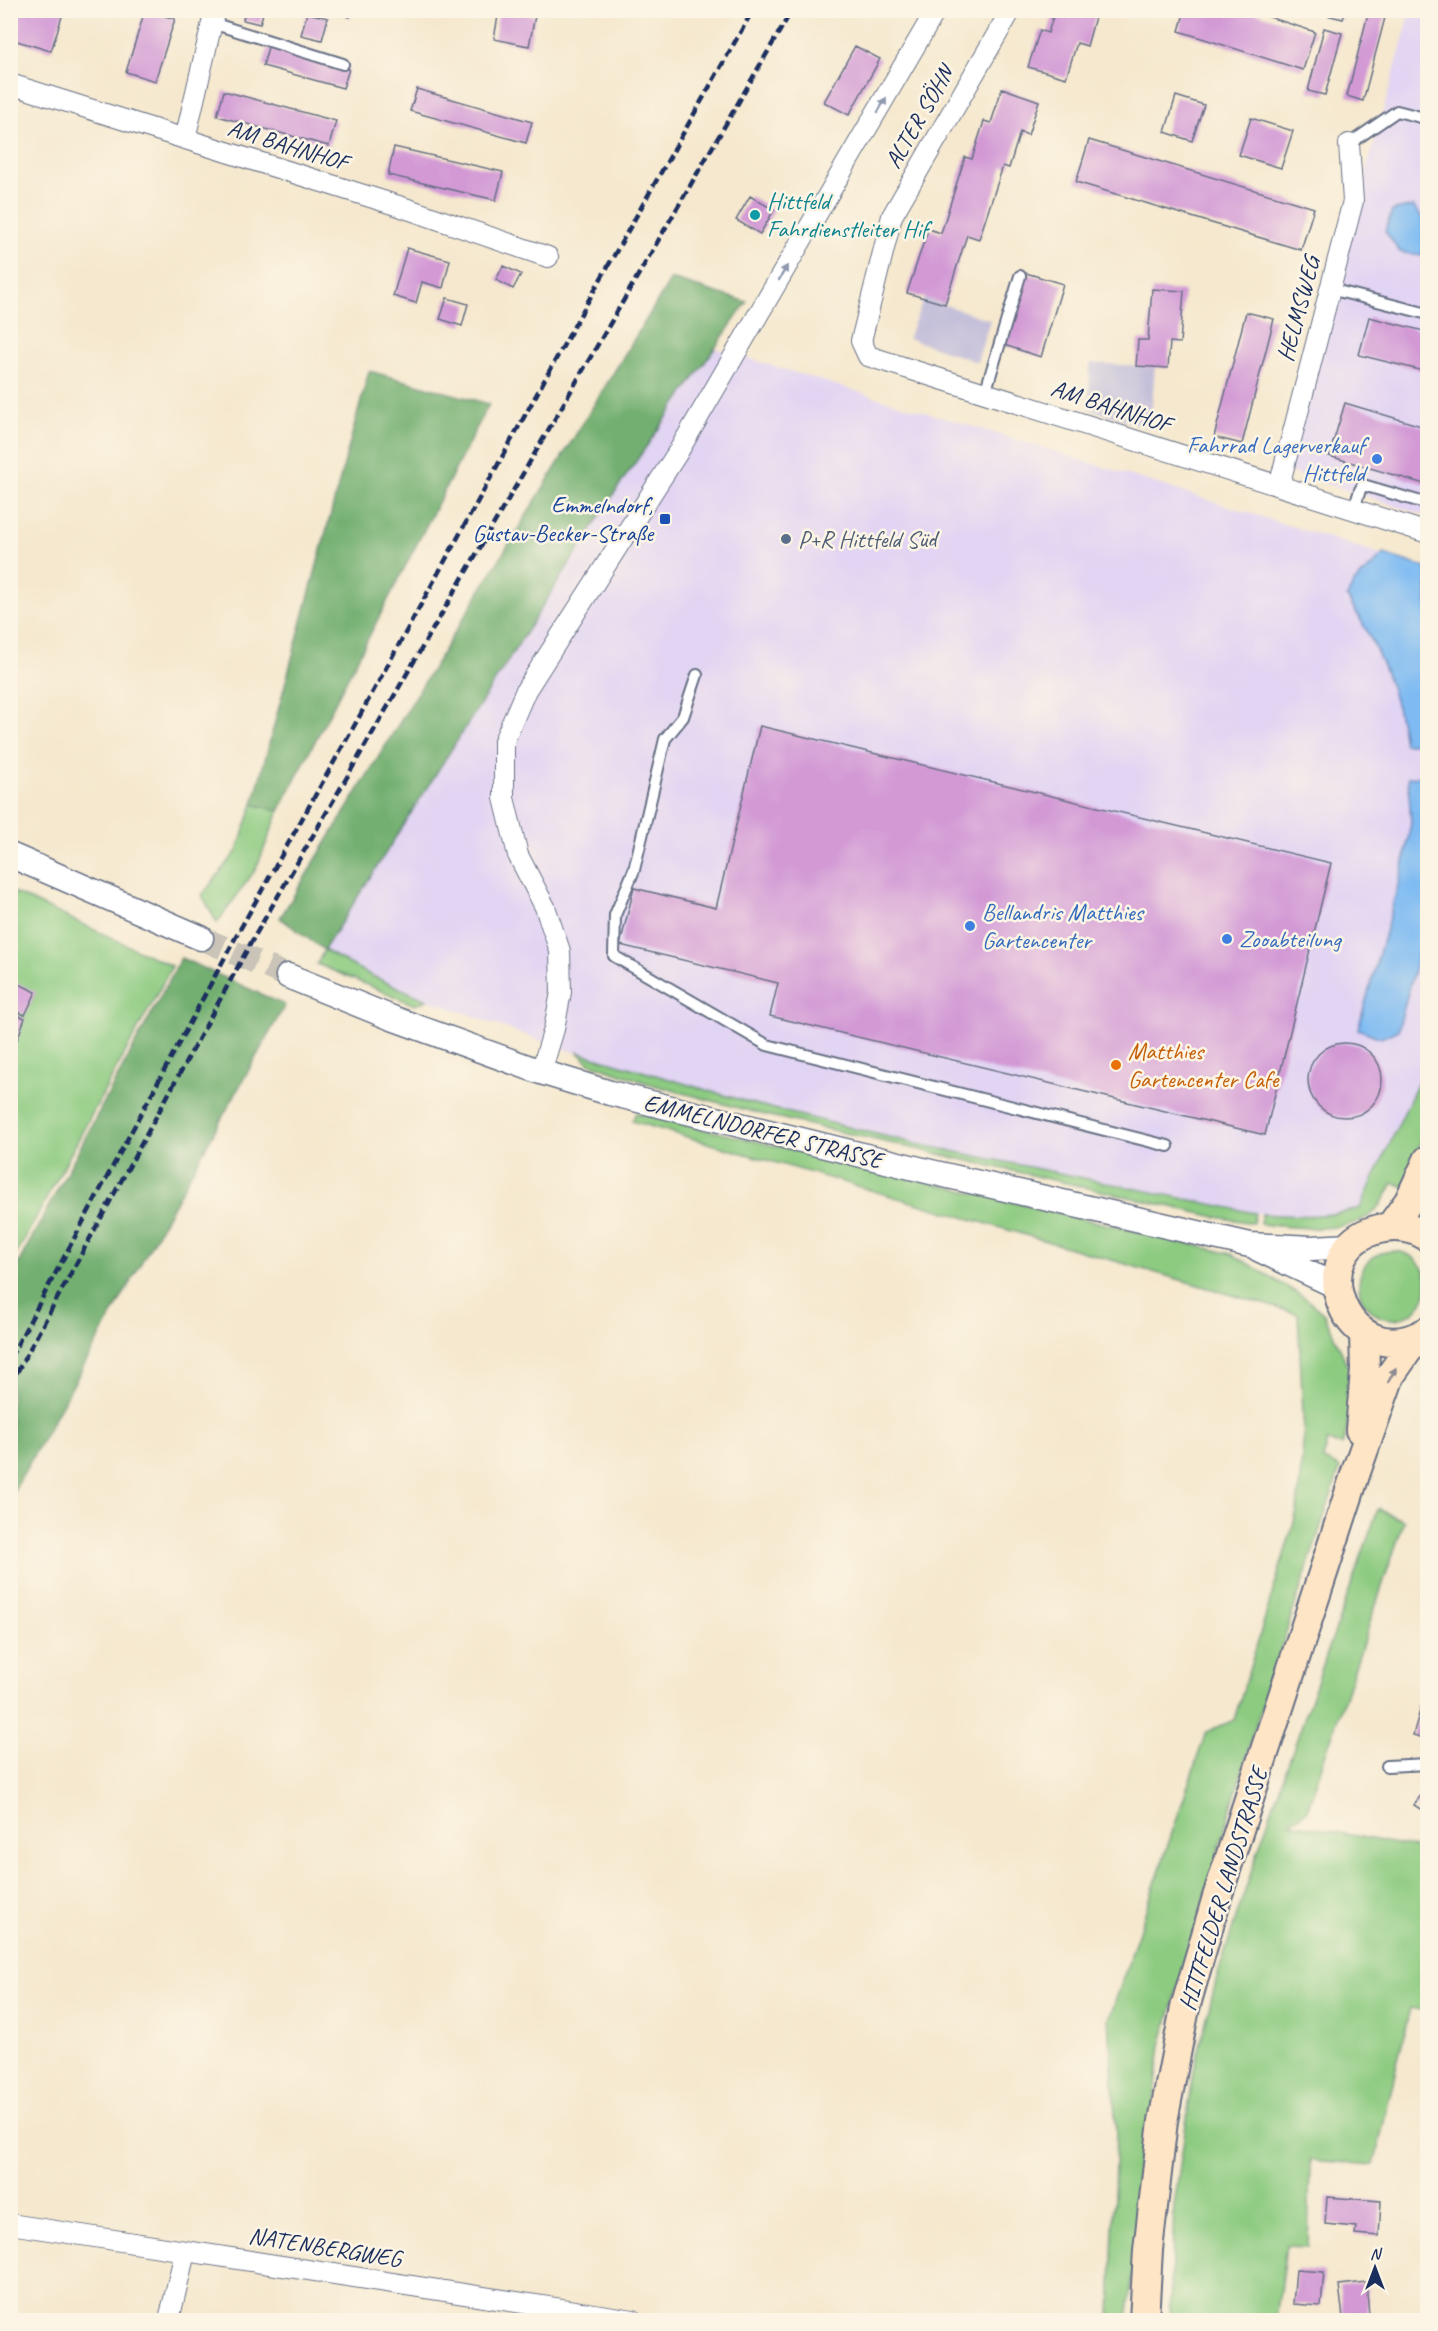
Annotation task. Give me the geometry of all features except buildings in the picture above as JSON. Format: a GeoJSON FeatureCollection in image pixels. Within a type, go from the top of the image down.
{"type":"FeatureCollection","features":[{"type":"Feature","properties":{"kind":"main road"},"geometry":{"type":"LineString","coordinates":[[1391,1226],[1409,1201],[1428,1160]]}},
{"type":"Feature","properties":{"kind":"main road"},"geometry":{"type":"LineString","coordinates":[[1364,1334],[1350,1321],[1340,1304],[1336,1286],[1338,1271],[1351,1246],[1362,1236],[1391,1226],[1406,1228],[1428,1238]]}},
{"type":"Feature","properties":{"kind":"main road","name":"HITTFELDER LANDSTRASSE"},"geometry":{"type":"LineString","coordinates":[[1357,1469],[1365,1370],[1364,1334],[1381,1340],[1399,1342],[1422,1334]]}},
{"type":"Feature","properties":{"kind":"main road","name":"HITTFELDER LANDSTRASSE"},"geometry":{"type":"LineString","coordinates":[[1144,2320],[1148,2250],[1163,2121],[1185,2008],[1217,1897],[1357,1469],[1390,1376],[1422,1334]]}},
{"type":"Feature","properties":{"kind":"street"},"geometry":{"type":"LineString","coordinates":[[541,1072],[554,1029],[561,992],[560,951],[545,907],[518,855],[504,798],[504,741],[526,690],[678,452],[936,10]]}},
{"type":"Feature","properties":{"kind":"street","name":"ALTER SÖHN"},"geometry":{"type":"LineString","coordinates":[[868,356],[861,341],[892,216],[1011,10]]}},
{"type":"Feature","properties":{"kind":"street"},"geometry":{"type":"LineString","coordinates":[[185,140],[213,17]]}},
{"type":"Feature","properties":{"kind":"street","name":"AM BAHNHOF"},"geometry":{"type":"LineString","coordinates":[[10,84],[402,207],[549,257]]}},
{"type":"Feature","properties":{"kind":"street","name":"HELMSWEG"},"geometry":{"type":"LineString","coordinates":[[1279,486],[1353,201],[1349,144]]}},
{"type":"Feature","properties":{"kind":"street","name":"AM BAHNHOF"},"geometry":{"type":"LineString","coordinates":[[868,356],[1428,533]]}},
{"type":"Feature","properties":{"kind":"street"},"geometry":{"type":"LineString","coordinates":[[10,855],[201,938]]}},
{"type":"Feature","properties":{"kind":"street","name":"EMMELNDORFER STRASSE"},"geometry":{"type":"LineString","coordinates":[[288,976],[392,1018],[541,1072],[610,1093],[931,1172],[1250,1245],[1312,1248],[1351,1246]]}},
{"type":"Feature","properties":{"kind":"street","name":"EMMELNDORFER STRASSE"},"geometry":{"type":"LineString","coordinates":[[1250,1245],[1336,1286]]}},
{"type":"Feature","properties":{"kind":"street","name":"NATENBERGWEG"},"geometry":{"type":"LineString","coordinates":[[10,2224],[633,2320]]}},
{"type":"Feature","properties":{"kind":"street"},"geometry":{"type":"LineString","coordinates":[[169,2320],[185,2252]]}},
{"type":"Feature","properties":{"kind":"lane"},"geometry":{"type":"LineString","coordinates":[[213,17],[343,64]]}},
{"type":"Feature","properties":{"kind":"lane"},"geometry":{"type":"LineString","coordinates":[[1349,144],[1397,111],[1428,119]]}},
{"type":"Feature","properties":{"kind":"lane"},"geometry":{"type":"LineString","coordinates":[[984,393],[1020,276]]}},
{"type":"Feature","properties":{"kind":"lane"},"geometry":{"type":"LineString","coordinates":[[1330,289],[1428,314]]}},
{"type":"Feature","properties":{"kind":"lane"},"geometry":{"type":"LineString","coordinates":[[1354,509],[1359,490],[1363,485],[1428,504]]}},
{"type":"Feature","properties":{"kind":"lane"},"geometry":{"type":"LineString","coordinates":[[697,675],[683,717],[665,739],[634,870],[615,915],[614,956],[767,1045],[1168,1146]]}},
{"type":"Feature","properties":{"kind":"lane"},"geometry":{"type":"LineString","coordinates":[[1387,1766],[1428,1764]]}},
{"type":"Feature","properties":{"kind":"shaded area"},"geometry":{"type":"Polygon","coordinates":[[[1411,11],[1427,11],[1427,516],[1283,470],[1411,11]]]}},
{"type":"Feature","properties":{"kind":"shaded area"},"geometry":{"type":"Polygon","coordinates":[[[924,298],[990,320],[977,362],[908,338],[924,298]]]}},
{"type":"Feature","properties":{"kind":"shaded area"},"geometry":{"type":"Polygon","coordinates":[[[714,348],[1056,452],[1427,569],[1427,1063],[1360,1208],[1342,1214],[1306,1216],[1262,1214],[917,1144],[758,1105],[558,1047],[423,998],[370,975],[324,950],[619,486],[714,348]]]}},
{"type":"Feature","properties":{"kind":"shaded area"},"geometry":{"type":"Polygon","coordinates":[[[1090,363],[1155,367],[1150,428],[1089,409],[1090,363]]]}},
{"type":"Feature","properties":{"kind":"green space"},"geometry":{"type":"Polygon","coordinates":[[[671,279],[747,302],[619,486],[324,950],[280,918],[671,279]]]}},
{"type":"Feature","properties":{"kind":"green space"},"geometry":{"type":"Polygon","coordinates":[[[369,371],[489,404],[279,811],[253,804],[369,371]]]}},
{"type":"Feature","properties":{"kind":"green space"},"geometry":{"type":"Polygon","coordinates":[[[253,804],[279,811],[256,869],[217,923],[202,895],[237,851],[253,804]]]}},
{"type":"Feature","properties":{"kind":"green space"},"geometry":{"type":"Polygon","coordinates":[[[11,891],[172,966],[11,1264],[11,891]]]}},
{"type":"Feature","properties":{"kind":"green space"},"geometry":{"type":"Polygon","coordinates":[[[324,950],[370,975],[427,1000],[415,1005],[317,964],[324,950]]]}},
{"type":"Feature","properties":{"kind":"green space"},"geometry":{"type":"Polygon","coordinates":[[[181,958],[285,1005],[11,1496],[11,1277],[181,958]]]}},
{"type":"Feature","properties":{"kind":"green space"},"geometry":{"type":"Polygon","coordinates":[[[577,1052],[758,1105],[917,1144],[1255,1213],[1253,1223],[1216,1217],[757,1113],[650,1084],[590,1063],[577,1052]]]}},
{"type":"Feature","properties":{"kind":"green space"},"geometry":{"type":"Polygon","coordinates":[[[1427,1063],[1427,1124],[1405,1187],[1393,1183],[1378,1208],[1367,1217],[1339,1227],[1306,1228],[1260,1224],[1262,1214],[1324,1215],[1360,1208],[1427,1063]]]}},
{"type":"Feature","properties":{"kind":"green space"},"geometry":{"type":"Polygon","coordinates":[[[636,1113],[1232,1254],[1304,1297],[1324,1314],[1347,1364],[1354,1369],[1349,1423],[1342,1445],[1327,1442],[1323,1459],[1340,1468],[1255,1727],[1161,2045],[1127,2320],[1110,2320],[1116,2130],[1109,2020],[1206,1732],[1234,1720],[1297,1512],[1304,1434],[1298,1314],[632,1121],[636,1113]]]}},
{"type":"Feature","properties":{"kind":"green space"},"geometry":{"type":"Polygon","coordinates":[[[1386,1251],[1400,1251],[1412,1256],[1422,1266],[1427,1285],[1422,1304],[1412,1314],[1400,1319],[1386,1319],[1374,1314],[1364,1304],[1359,1292],[1359,1278],[1364,1266],[1374,1256],[1386,1251]]]}},
{"type":"Feature","properties":{"kind":"green space"},"geometry":{"type":"Polygon","coordinates":[[[1378,1509],[1404,1521],[1307,1810],[1291,1823],[1427,1850],[1427,2011],[1410,2008],[1374,2165],[1310,2160],[1308,2247],[1286,2246],[1276,2320],[1170,2320],[1174,2206],[1194,2070],[1218,1973],[1269,1818],[1378,1509]]]}},
{"type":"Feature","properties":{"kind":"water"},"geometry":{"type":"Polygon","coordinates":[[[1413,206],[1427,223],[1427,241],[1421,256],[1400,252],[1385,231],[1392,211],[1413,206]]]}},
{"type":"Feature","properties":{"kind":"water"},"geometry":{"type":"Polygon","coordinates":[[[1384,554],[1427,568],[1427,743],[1404,744],[1401,724],[1384,667],[1347,597],[1353,584],[1384,554]]]}},
{"type":"Feature","properties":{"kind":"water"},"geometry":{"type":"Polygon","coordinates":[[[1427,776],[1427,922],[1398,1030],[1381,1038],[1358,1029],[1403,868],[1411,823],[1408,777],[1427,776]]]}},
{"type":"Feature","properties":{"kind":"tunnel"},"geometry":{"type":"LineString","coordinates":[[201,938],[288,976]]}},
{"type":"Feature","properties":{"kind":"railway"},"geometry":{"type":"LineString","coordinates":[[10,1358],[238,933],[578,319],[753,10]]}},
{"type":"Feature","properties":{"kind":"railway"},"geometry":{"type":"LineString","coordinates":[[10,1385],[253,939],[792,10]]}},
{"type":"Feature","properties":{"kind":"place","name":"Hittfeld Fahrdienstleiter Hif"},"geometry":{"type":"Point","coordinates":[755,215]}},
{"type":"Feature","properties":{"kind":"place","name":"Fahrrad Lagerverkauf Hittfeld"},"geometry":{"type":"Point","coordinates":[1377,459]}},
{"type":"Feature","properties":{"kind":"place","name":"Emmelndorf, Gustav-Becker-Straße"},"geometry":{"type":"Point","coordinates":[665,519]}},
{"type":"Feature","properties":{"kind":"place","name":"P+R Hittfeld Süd"},"geometry":{"type":"Point","coordinates":[786,539]}},
{"type":"Feature","properties":{"kind":"place","name":"Bellandris Matthies Gartencenter"},"geometry":{"type":"Point","coordinates":[970,926]}},
{"type":"Feature","properties":{"kind":"place","name":"Zooabteilung"},"geometry":{"type":"Point","coordinates":[1227,939]}},
{"type":"Feature","properties":{"kind":"place","name":"Matthies Gartencenter Cafe"},"geometry":{"type":"Point","coordinates":[1116,1065]}}]}
